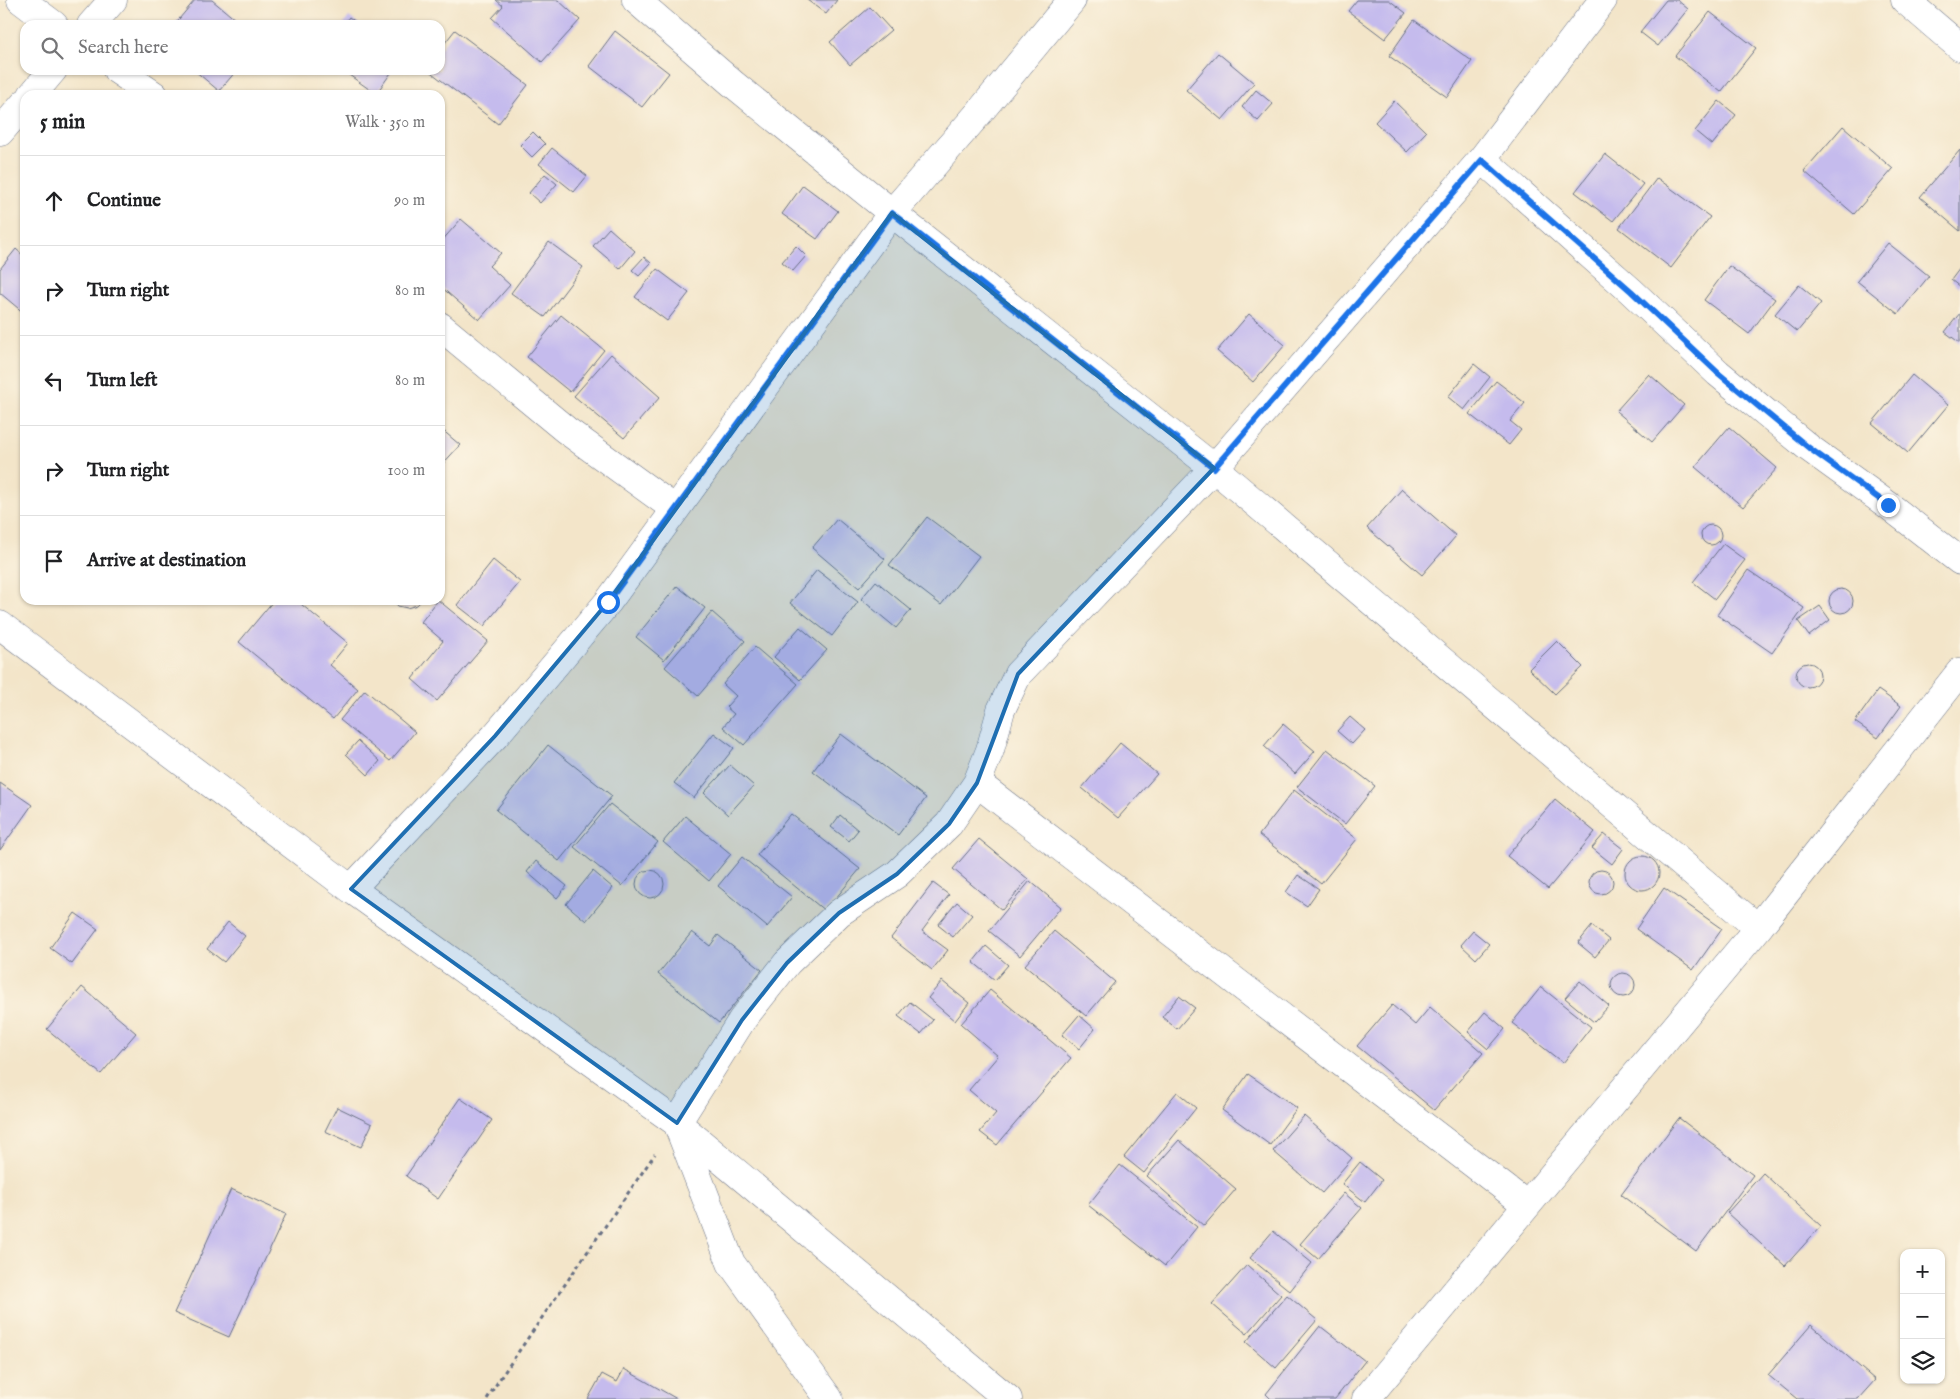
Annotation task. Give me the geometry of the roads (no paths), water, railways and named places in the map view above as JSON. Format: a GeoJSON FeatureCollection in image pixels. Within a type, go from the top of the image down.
{"type":"FeatureCollection","features":[{"type":"Feature","properties":{"kind":"street"},"geometry":{"type":"LineString","coordinates":[[21,0],[47,20]]}},
{"type":"Feature","properties":{"kind":"street"},"geometry":{"type":"LineString","coordinates":[[95,20],[113,0]]}},
{"type":"Feature","properties":{"kind":"street"},"geometry":{"type":"LineString","coordinates":[[636,0],[732,83],[892,213],[1214,468],[1758,928]]}},
{"type":"Feature","properties":{"kind":"street"},"geometry":{"type":"LineString","coordinates":[[351,889],[495,736],[608,602],[892,213],[978,114],[1072,0]]}},
{"type":"Feature","properties":{"kind":"street"},"geometry":{"type":"LineString","coordinates":[[678,1122],[742,1020],[787,963],[839,914],[896,874],[949,824],[977,783],[990,750],[1001,710],[1018,674],[1214,468],[1482,160],[1603,0]]}},
{"type":"Feature","properties":{"kind":"street"},"geometry":{"type":"LineString","coordinates":[[1905,0],[1960,47]]}},
{"type":"Feature","properties":{"kind":"street"},"geometry":{"type":"LineString","coordinates":[[36,90],[49,75]]}},
{"type":"Feature","properties":{"kind":"street"},"geometry":{"type":"LineString","coordinates":[[125,75],[147,90]]}},
{"type":"Feature","properties":{"kind":"street"},"geometry":{"type":"LineString","coordinates":[[0,132],[20,109]]}},
{"type":"Feature","properties":{"kind":"street"},"geometry":{"type":"LineString","coordinates":[[1482,160],[1631,291],[1718,373],[1809,448],[1888,505],[1960,561]]}},
{"type":"Feature","properties":{"kind":"street"},"geometry":{"type":"LineString","coordinates":[[445,330],[566,430],[675,510]]}},
{"type":"Feature","properties":{"kind":"street"},"geometry":{"type":"LineString","coordinates":[[0,626],[351,889],[678,1122],[1008,1399]]}},
{"type":"Feature","properties":{"kind":"street"},"geometry":{"type":"LineString","coordinates":[[1366,1399],[1758,928],[1960,672]]}},
{"type":"Feature","properties":{"kind":"street"},"geometry":{"type":"LineString","coordinates":[[977,783],[1527,1205]]}},
{"type":"Feature","properties":{"kind":"street"},"geometry":{"type":"LineString","coordinates":[[678,1122],[731,1264],[829,1399]]}}]}
